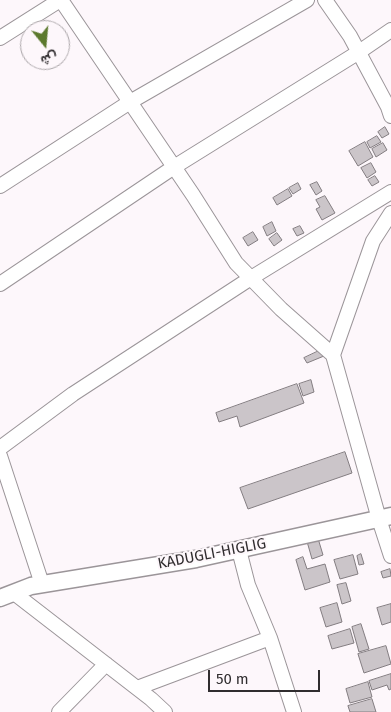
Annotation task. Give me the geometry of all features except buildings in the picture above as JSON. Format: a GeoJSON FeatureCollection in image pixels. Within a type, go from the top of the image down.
{"type":"FeatureCollection","features":[{"type":"Feature","properties":{"kind":"street"},"geometry":{"type":"LineString","coordinates":[[0,38],[61,0],[174,167],[236,263],[281,309],[333,355],[385,518],[391,556]]}},
{"type":"Feature","properties":{"kind":"street"},"geometry":{"type":"LineString","coordinates":[[0,186],[130,102],[307,0]]}},
{"type":"Feature","properties":{"kind":"street"},"geometry":{"type":"LineString","coordinates":[[325,0],[350,36],[391,116]]}},
{"type":"Feature","properties":{"kind":"street"},"geometry":{"type":"LineString","coordinates":[[0,284],[174,167],[359,52],[391,30]]}},
{"type":"Feature","properties":{"kind":"street"},"geometry":{"type":"LineString","coordinates":[[0,448],[73,394],[251,278],[391,192]]}},
{"type":"Feature","properties":{"kind":"street"},"geometry":{"type":"LineString","coordinates":[[333,355],[373,241],[391,213]]}},
{"type":"Feature","properties":{"kind":"street"},"geometry":{"type":"LineString","coordinates":[[0,456],[36,585]]}},
{"type":"Feature","properties":{"kind":"street","name":"KADUGLI-HIGLIG"},"geometry":{"type":"LineString","coordinates":[[7,596],[36,585],[196,559],[385,518]]}},
{"type":"Feature","properties":{"kind":"street"},"geometry":{"type":"LineString","coordinates":[[239,550],[248,585],[270,638],[294,712]]}},
{"type":"Feature","properties":{"kind":"street"},"geometry":{"type":"LineString","coordinates":[[7,596],[106,664],[165,712]]}},
{"type":"Feature","properties":{"kind":"street"},"geometry":{"type":"LineString","coordinates":[[137,688],[270,638]]}},
{"type":"Feature","properties":{"kind":"street"},"geometry":{"type":"LineString","coordinates":[[59,712],[106,664]]}}]}
